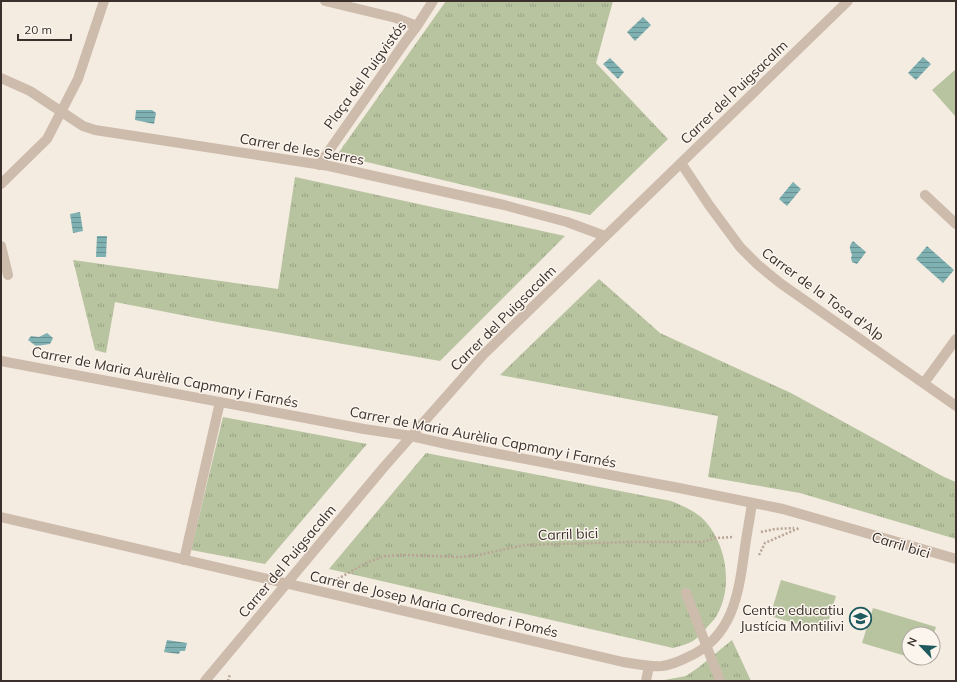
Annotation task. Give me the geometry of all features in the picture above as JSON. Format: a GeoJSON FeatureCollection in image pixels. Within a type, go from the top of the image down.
{"type":"FeatureCollection","features":[{"type":"Feature","properties":{"kind":"street"},"geometry":{"type":"LineString","coordinates":[[1,184],[47,139],[78,79],[104,1]]}},
{"type":"Feature","properties":{"kind":"street"},"geometry":{"type":"LineString","coordinates":[[325,1],[396,18],[417,26]]}},
{"type":"Feature","properties":{"kind":"street","name":"Plaça del Puigvistós"},"geometry":{"type":"LineString","coordinates":[[319,164],[417,26],[433,1]]}},
{"type":"Feature","properties":{"kind":"street","name":"Carrer del Puigsacalm"},"geometry":{"type":"LineString","coordinates":[[205,681],[411,436],[483,355],[848,1]]}},
{"type":"Feature","properties":{"kind":"street","name":"Carrer de les Serres"},"geometry":{"type":"LineString","coordinates":[[1,78],[30,91],[83,126],[95,130],[319,164],[504,206],[567,222],[605,236]]}},
{"type":"Feature","properties":{"kind":"street","name":"Carrer de la Tosa d'Alp"},"geometry":{"type":"LineString","coordinates":[[681,164],[740,247],[758,265],[956,406]]}},
{"type":"Feature","properties":{"kind":"street"},"geometry":{"type":"LineString","coordinates":[[925,195],[956,224]]}},
{"type":"Feature","properties":{"kind":"street"},"geometry":{"type":"LineString","coordinates":[[1,246],[8,275]]}},
{"type":"Feature","properties":{"kind":"street"},"geometry":{"type":"LineString","coordinates":[[924,383],[956,339]]}},
{"type":"Feature","properties":{"kind":"street","name":"Carrer de Maria Aurèlia Capmany i Farnés"},"geometry":{"type":"LineString","coordinates":[[1,361],[364,429],[411,436],[783,509],[956,559]]}},
{"type":"Feature","properties":{"kind":"street"},"geometry":{"type":"LineString","coordinates":[[184,560],[220,402]]}},
{"type":"Feature","properties":{"kind":"street","name":"Carrer de Josep Maria Corredor i Pomés"},"geometry":{"type":"LineString","coordinates":[[1,518],[623,662],[649,666],[663,666],[690,656],[706,647],[725,625],[732,612],[739,587],[752,503]]}},
{"type":"Feature","properties":{"kind":"street"},"geometry":{"type":"LineString","coordinates":[[686,593],[720,681]]}},
{"type":"Feature","properties":{"kind":"street"},"geometry":{"type":"LineString","coordinates":[[646,681],[649,666]]}},
{"type":"Feature","properties":{"kind":"path","name":"Carril bici"},"geometry":{"type":"LineString","coordinates":[[318,591],[366,563],[386,556],[406,555],[456,558],[474,556],[524,545],[624,542],[703,542],[723,537],[746,537],[775,529],[806,528]]}},
{"type":"Feature","properties":{"kind":"path"},"geometry":{"type":"LineString","coordinates":[[228,681],[230,673]]}},
{"type":"Feature","properties":{"kind":"green space"},"geometry":{"type":"Polygon","coordinates":[[[446,1],[613,1],[596,63],[668,139],[590,215],[337,155],[446,1]]]}},
{"type":"Feature","properties":{"kind":"green space"},"geometry":{"type":"Polygon","coordinates":[[[956,69],[956,117],[932,90],[956,69]]]}},
{"type":"Feature","properties":{"kind":"green space"},"geometry":{"type":"Polygon","coordinates":[[[295,177],[565,236],[440,361],[212,321],[115,302],[106,353],[95,350],[73,260],[278,289],[295,177]]]}},
{"type":"Feature","properties":{"kind":"green space"},"geometry":{"type":"Polygon","coordinates":[[[599,279],[660,333],[791,393],[944,477],[956,482],[956,539],[800,493],[708,477],[718,416],[500,375],[599,279]]]}},
{"type":"Feature","properties":{"kind":"green space"},"geometry":{"type":"Polygon","coordinates":[[[223,417],[367,444],[265,564],[191,550],[223,417]]]}},
{"type":"Feature","properties":{"kind":"green space"},"geometry":{"type":"Polygon","coordinates":[[[426,453],[671,501],[698,514],[712,530],[718,541],[725,565],[725,590],[723,602],[717,615],[696,639],[673,648],[329,569],[426,453]]]}},
{"type":"Feature","properties":{"kind":"green space"},"geometry":{"type":"Polygon","coordinates":[[[781,580],[836,596],[825,632],[770,616],[781,580]]]}},
{"type":"Feature","properties":{"kind":"green space"},"geometry":{"type":"Polygon","coordinates":[[[873,608],[933,626],[901,626],[901,655],[862,643],[873,608]]]}},
{"type":"Feature","properties":{"kind":"green space"},"geometry":{"type":"Polygon","coordinates":[[[732,640],[751,681],[659,681],[686,676],[732,640]]]}},
{"type":"Feature","properties":{"kind":"water"},"geometry":{"type":"Polygon","coordinates":[[[643,17],[651,25],[635,41],[627,32],[643,17]]]}},
{"type":"Feature","properties":{"kind":"water"},"geometry":{"type":"Polygon","coordinates":[[[923,57],[931,64],[916,80],[908,73],[923,57]]]}},
{"type":"Feature","properties":{"kind":"water"},"geometry":{"type":"Polygon","coordinates":[[[610,58],[624,72],[618,79],[603,64],[610,58]]]}},
{"type":"Feature","properties":{"kind":"water"},"geometry":{"type":"Polygon","coordinates":[[[136,110],[152,110],[156,113],[154,124],[135,120],[136,110]]]}},
{"type":"Feature","properties":{"kind":"water"},"geometry":{"type":"Polygon","coordinates":[[[793,182],[801,189],[787,206],[779,199],[793,182]]]}},
{"type":"Feature","properties":{"kind":"water"},"geometry":{"type":"Polygon","coordinates":[[[80,212],[83,231],[73,233],[70,214],[80,212]]]}},
{"type":"Feature","properties":{"kind":"water"},"geometry":{"type":"Polygon","coordinates":[[[97,236],[107,236],[106,257],[96,257],[97,236]]]}},
{"type":"Feature","properties":{"kind":"water"},"geometry":{"type":"Polygon","coordinates":[[[853,241],[866,252],[857,264],[852,262],[851,258],[852,255],[850,246],[853,241]]]}},
{"type":"Feature","properties":{"kind":"water"},"geometry":{"type":"Polygon","coordinates":[[[927,246],[954,270],[943,283],[916,259],[927,246]]]}},
{"type":"Feature","properties":{"kind":"water"},"geometry":{"type":"Polygon","coordinates":[[[47,333],[53,338],[50,344],[36,346],[28,340],[31,336],[39,337],[47,333]]]}},
{"type":"Feature","properties":{"kind":"water"},"geometry":{"type":"Polygon","coordinates":[[[167,640],[187,643],[185,651],[180,651],[179,654],[164,652],[167,640]]]}},
{"type":"Feature","properties":{"kind":"place","name":"Centre educatiu Justícia Montilivi"},"geometry":{"type":"Point","coordinates":[860,618]}}]}
